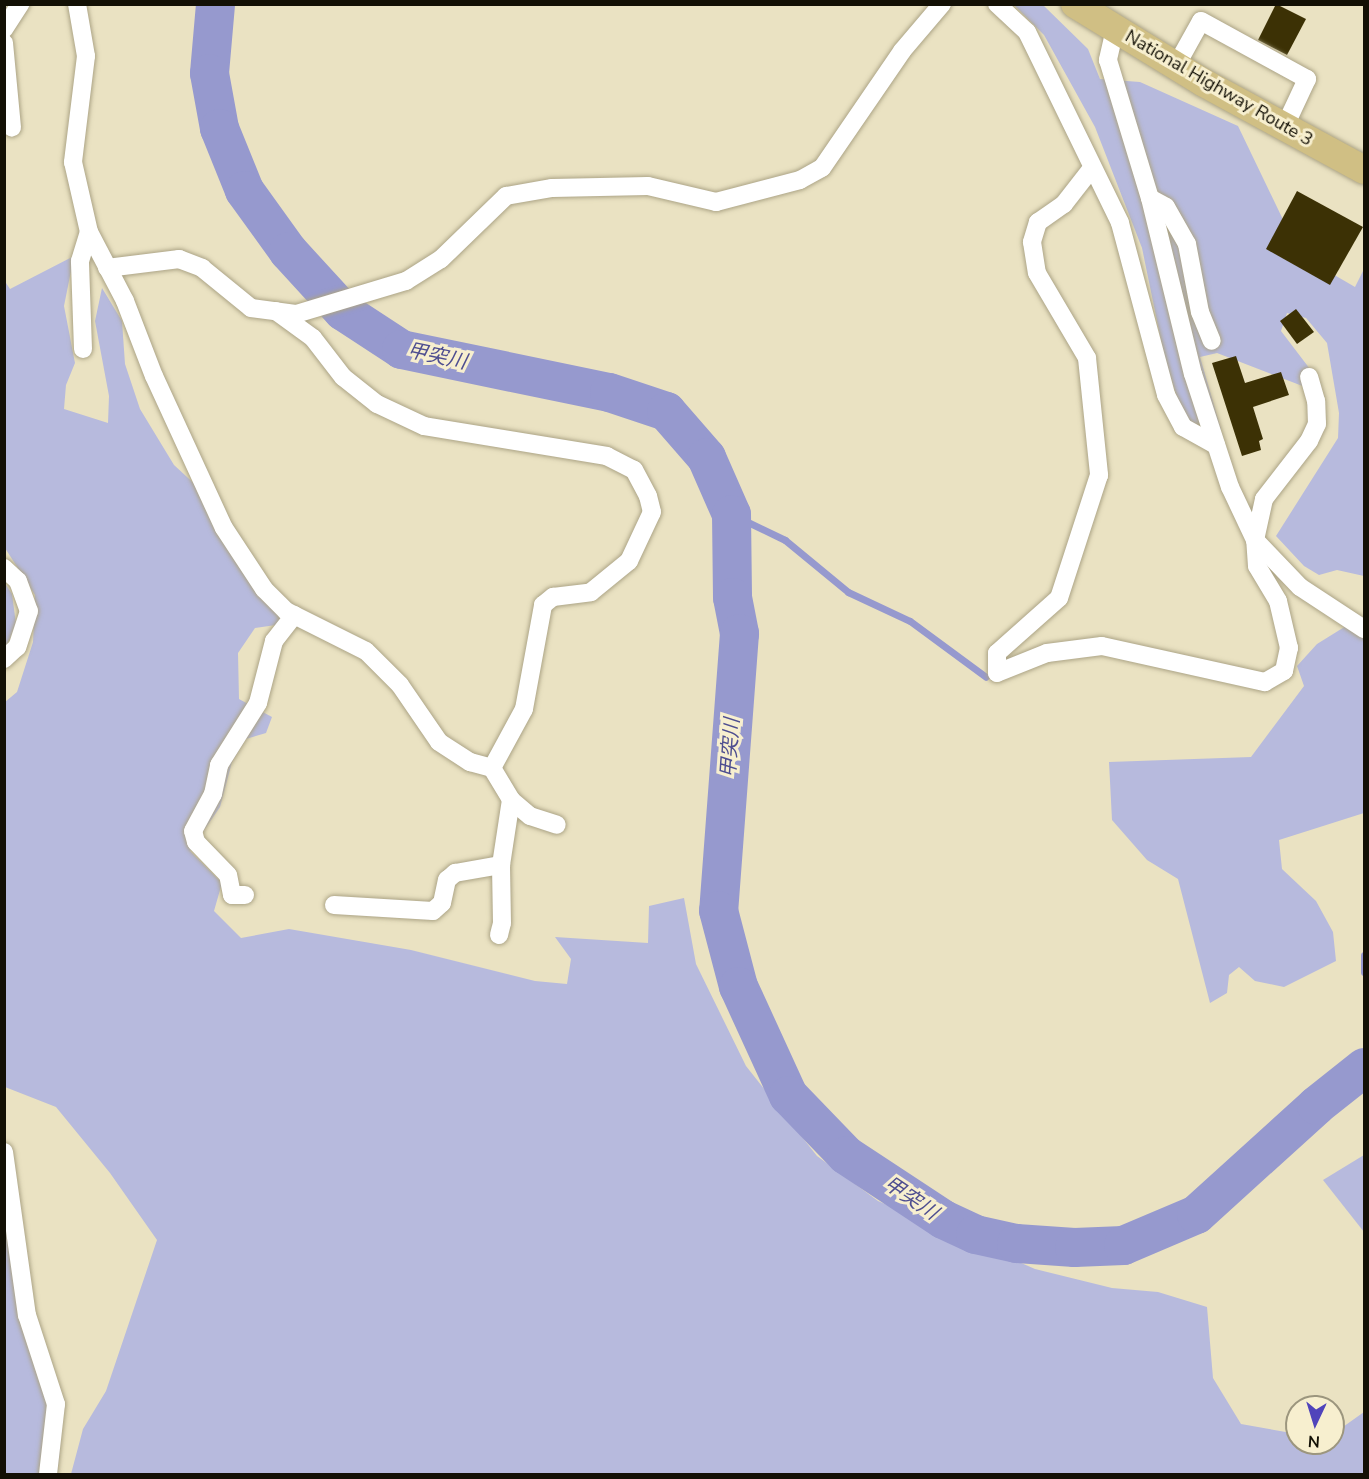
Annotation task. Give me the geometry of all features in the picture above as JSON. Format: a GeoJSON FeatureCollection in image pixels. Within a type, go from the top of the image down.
{"type":"FeatureCollection","features":[{"type":"Feature","properties":{"kind":"highway","name":"National Highway Route 3"},"geometry":{"type":"LineString","coordinates":[[1075,4],[1176,66],[1365,170]]}},
{"type":"Feature","properties":{"kind":"street"},"geometry":{"type":"LineString","coordinates":[[76,4],[86,56],[73,162],[88,232],[125,301],[154,376],[224,528],[264,590],[294,615],[366,651],[400,685],[440,742],[470,762],[492,768],[511,800],[530,816],[557,825]]}},
{"type":"Feature","properties":{"kind":"street"},"geometry":{"type":"LineString","coordinates":[[107,268],[179,259],[202,268],[251,308],[296,314],[406,281],[441,260],[506,196],[552,189],[648,186],[716,202],[800,180],[822,168],[902,51],[942,4]]}},
{"type":"Feature","properties":{"kind":"street"},"geometry":{"type":"LineString","coordinates":[[997,4],[1027,32],[1120,223],[1166,395],[1183,427],[1216,445]]}},
{"type":"Feature","properties":{"kind":"street"},"geometry":{"type":"LineString","coordinates":[[4,29],[13,8]]}},
{"type":"Feature","properties":{"kind":"street"},"geometry":{"type":"LineString","coordinates":[[1176,66],[1201,21],[1307,80],[1285,126]]}},
{"type":"Feature","properties":{"kind":"street"},"geometry":{"type":"LineString","coordinates":[[1115,29],[1108,60],[1150,198],[1193,374],[1216,445],[1255,540],[1300,587],[1365,629]]}},
{"type":"Feature","properties":{"kind":"street"},"geometry":{"type":"LineString","coordinates":[[4,43],[12,128]]}},
{"type":"Feature","properties":{"kind":"street"},"geometry":{"type":"LineString","coordinates":[[1092,168],[1064,204],[1038,222],[1032,242],[1036,273],[1087,358],[1099,475],[1059,598],[997,653],[997,673],[1047,653],[1102,646],[1265,682],[1284,671],[1289,648],[1278,601],[1257,566],[1255,540],[1264,499],[1308,441],[1317,424],[1316,401],[1309,377]]}},
{"type":"Feature","properties":{"kind":"street"},"geometry":{"type":"LineString","coordinates":[[1150,198],[1166,207],[1187,244],[1200,312],[1212,341]]}},
{"type":"Feature","properties":{"kind":"street"},"geometry":{"type":"LineString","coordinates":[[82,349],[80,261],[88,232]]}},
{"type":"Feature","properties":{"kind":"street"},"geometry":{"type":"LineString","coordinates":[[276,312],[313,338],[343,377],[377,404],[423,426],[607,456],[634,470],[648,496],[651,512],[629,561],[591,592],[553,597],[543,605],[524,709],[492,768]]}},
{"type":"Feature","properties":{"kind":"street"},"geometry":{"type":"LineString","coordinates":[[4,568],[18,581],[29,610],[17,647],[4,658]]}},
{"type":"Feature","properties":{"kind":"street"},"geometry":{"type":"LineString","coordinates":[[245,895],[232,895],[228,875],[196,843],[193,831],[213,794],[219,765],[258,704],[273,641],[294,615]]}},
{"type":"Feature","properties":{"kind":"street"},"geometry":{"type":"LineString","coordinates":[[499,935],[502,923],[501,865],[511,800]]}},
{"type":"Feature","properties":{"kind":"street"},"geometry":{"type":"LineString","coordinates":[[334,905],[433,910],[442,903],[447,880],[455,873],[501,865]]}},
{"type":"Feature","properties":{"kind":"street"},"geometry":{"type":"LineString","coordinates":[[4,1152],[27,1315],[56,1404],[48,1474]]}},
{"type":"Feature","properties":{"kind":"shaded area"},"geometry":{"type":"Polygon","coordinates":[[[1014,5],[1043,5],[1088,49],[1100,79],[1140,82],[1238,126],[1300,255],[1355,287],[1364,269],[1364,576],[1337,570],[1319,575],[1304,566],[1276,536],[1338,438],[1339,413],[1327,343],[1306,318],[1287,313],[1281,331],[1313,373],[1305,387],[1217,353],[1200,357],[1221,429],[1205,447],[1183,416],[1165,360],[1142,248],[1095,127],[1044,35],[1014,5]]]}},
{"type":"Feature","properties":{"kind":"shaded area"},"geometry":{"type":"Polygon","coordinates":[[[74,256],[64,306],[75,363],[66,385],[64,409],[108,423],[109,396],[95,321],[102,288],[122,321],[125,364],[140,409],[174,465],[225,512],[290,623],[255,628],[238,653],[239,699],[272,717],[266,733],[246,739],[232,762],[220,807],[190,851],[222,883],[214,911],[241,938],[289,929],[411,950],[535,981],[567,984],[571,959],[555,937],[648,943],[649,906],[684,898],[696,964],[746,1066],[817,1156],[878,1201],[1035,1269],[1112,1288],[1158,1292],[1207,1307],[1213,1378],[1241,1424],[1285,1432],[1285,1455],[1345,1455],[1345,1425],[1364,1412],[1364,1474],[71,1474],[83,1429],[106,1391],[157,1240],[110,1173],[56,1107],[5,1087],[5,702],[17,692],[33,642],[35,595],[5,548],[4,280],[10,289],[74,256]]]}},
{"type":"Feature","properties":{"kind":"shaded area"},"geometry":{"type":"Polygon","coordinates":[[[4,582],[12,594],[16,624],[4,652],[4,582]]]}},
{"type":"Feature","properties":{"kind":"shaded area"},"geometry":{"type":"Polygon","coordinates":[[[1346,626],[1364,635],[1364,813],[1279,840],[1282,869],[1316,901],[1333,932],[1336,961],[1284,987],[1255,981],[1239,967],[1229,975],[1227,993],[1210,1003],[1178,879],[1147,860],[1112,820],[1109,762],[1251,757],[1304,686],[1297,666],[1317,644],[1346,626]]]}},
{"type":"Feature","properties":{"kind":"shaded area"},"geometry":{"type":"Polygon","coordinates":[[[4,1140],[19,1199],[27,1274],[55,1406],[60,1453],[57,1474],[5,1474],[4,1140]]]}},
{"type":"Feature","properties":{"kind":"shaded area"},"geometry":{"type":"Polygon","coordinates":[[[1364,1155],[1364,1232],[1323,1180],[1364,1155]]]}},
{"type":"Feature","properties":{"kind":"building"},"geometry":{"type":"Polygon","coordinates":[[[1276,4],[1306,19],[1287,55],[1258,40],[1276,4]]]}},
{"type":"Feature","properties":{"kind":"building"},"geometry":{"type":"Polygon","coordinates":[[[1297,191],[1363,227],[1330,285],[1266,249],[1297,191]]]}},
{"type":"Feature","properties":{"kind":"building"},"geometry":{"type":"Polygon","coordinates":[[[1296,309],[1314,332],[1297,344],[1280,321],[1296,309]]]}},
{"type":"Feature","properties":{"kind":"building"},"geometry":{"type":"Polygon","coordinates":[[[1236,356],[1245,383],[1281,372],[1289,395],[1253,407],[1263,439],[1259,441],[1261,450],[1242,456],[1212,363],[1236,356]]]}},
{"type":"Feature","properties":{"kind":"waterway","name":"甲突川"},"geometry":{"type":"LineString","coordinates":[[215,4],[209,73],[219,128],[244,190],[288,251],[343,311],[401,349],[609,392],[666,411],[706,457],[731,514],[732,597],[739,633],[718,910],[738,986],[788,1095],[846,1155],[943,1219],[975,1234],[1016,1243],[1074,1247],[1123,1245],[1196,1214],[1316,1105],[1364,1067]]}},
{"type":"Feature","properties":{"kind":"waterway"},"geometry":{"type":"LineString","coordinates":[[731,514],[785,540],[848,592],[910,621],[986,677]]}},
{"type":"Feature","properties":{"kind":"waterway"},"geometry":{"type":"LineString","coordinates":[[1364,955],[1364,972]]}}]}
